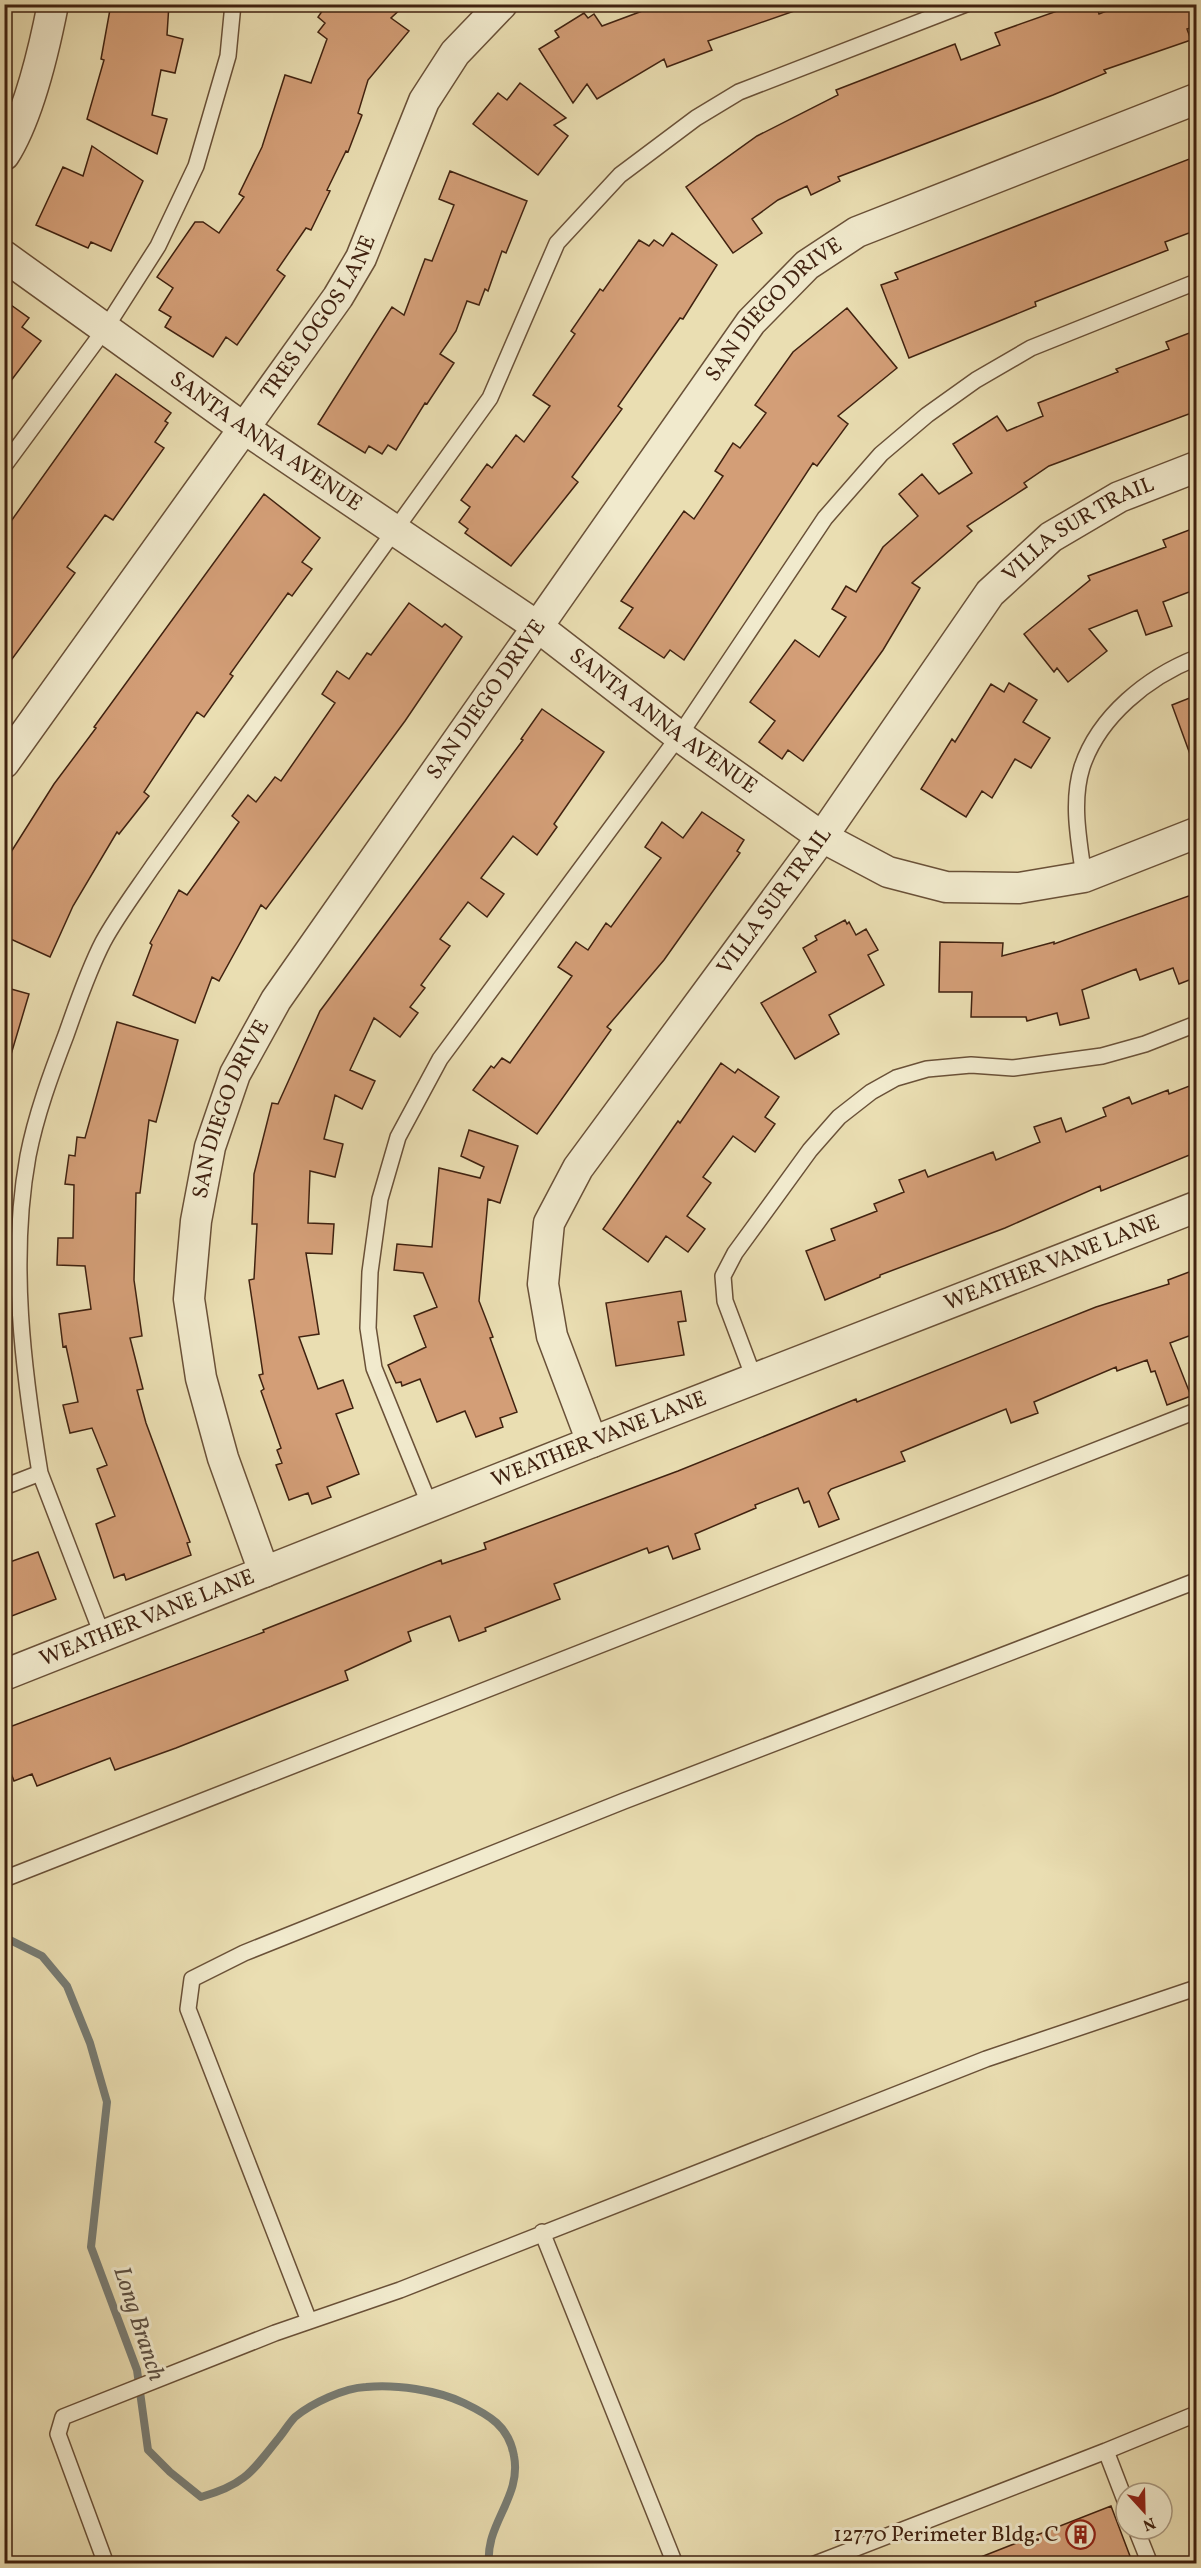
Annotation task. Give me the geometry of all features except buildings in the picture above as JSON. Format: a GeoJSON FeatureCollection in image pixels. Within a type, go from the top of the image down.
{"type":"FeatureCollection","features":[{"type":"Feature","properties":{"kind":"street"},"geometry":{"type":"LineString","coordinates":[[4,154],[14,139],[39,63],[53,4]]}},
{"type":"Feature","properties":{"kind":"street","name":"TRES LOGOS LANE"},"geometry":{"type":"LineString","coordinates":[[4,763],[338,297],[361,258],[424,101],[455,53],[502,4]]}},
{"type":"Feature","properties":{"kind":"street","name":"SAN DIEGO DRIVE"},"geometry":{"type":"LineString","coordinates":[[264,1572],[223,1458],[201,1378],[189,1299],[195,1221],[210,1147],[235,1074],[276,1000],[751,322],[807,265],[857,232],[1197,99]]}},
{"type":"Feature","properties":{"kind":"street","name":"SANTA ANNA AVENUE"},"geometry":{"type":"LineString","coordinates":[[4,256],[245,429],[395,528],[538,627],[679,736],[822,837],[888,872],[946,887],[1020,888],[1084,877],[1197,833]]}},
{"type":"Feature","properties":{"kind":"street","name":"VILLA SUR TRAIL"},"geometry":{"type":"LineString","coordinates":[[592,1442],[552,1336],[543,1284],[549,1222],[578,1168],[822,837],[990,593],[1051,537],[1119,497],[1197,467]]}},
{"type":"Feature","properties":{"kind":"street","name":"WEATHER VANE LANE"},"geometry":{"type":"LineString","coordinates":[[4,1675],[754,1378],[1197,1207]]}},
{"type":"Feature","properties":{"kind":"lane"},"geometry":{"type":"LineString","coordinates":[[4,466],[105,329],[158,246],[196,166],[228,56],[232,4]]}},
{"type":"Feature","properties":{"kind":"lane"},"geometry":{"type":"LineString","coordinates":[[103,1637],[40,1473],[31,1418],[20,1311],[21,1227],[28,1156],[45,1092],[75,1009],[104,942],[153,866],[490,398],[557,243],[620,175],[696,118],[739,92],[966,4]]}},
{"type":"Feature","properties":{"kind":"lane"},"geometry":{"type":"LineString","coordinates":[[430,1506],[374,1368],[368,1328],[370,1272],[380,1199],[398,1137],[440,1059],[679,736],[825,518],[881,454],[927,415],[976,380],[1031,348],[1197,282]]}},
{"type":"Feature","properties":{"kind":"lane"},"geometry":{"type":"LineString","coordinates":[[1084,877],[1077,824],[1077,796],[1082,766],[1105,724],[1122,703],[1180,665],[1197,658]]}},
{"type":"Feature","properties":{"kind":"lane"},"geometry":{"type":"LineString","coordinates":[[754,1378],[725,1301],[723,1276],[749,1234],[810,1150],[839,1117],[871,1092],[896,1078],[927,1069],[971,1065],[1013,1068],[1102,1056],[1145,1044],[1197,1024]]}},
{"type":"Feature","properties":{"kind":"lane"},"geometry":{"type":"LineString","coordinates":[[4,1879],[1197,1411]]}},
{"type":"Feature","properties":{"kind":"lane"},"geometry":{"type":"LineString","coordinates":[[4,1487],[40,1473]]}},
{"type":"Feature","properties":{"kind":"lane"},"geometry":{"type":"LineString","coordinates":[[309,2321],[188,2009],[192,1979],[244,1953],[624,1801],[1197,1581]]}},
{"type":"Feature","properties":{"kind":"lane"},"geometry":{"type":"LineString","coordinates":[[106,2564],[58,2434],[63,2417],[309,2321],[400,2290],[542,2232],[986,2060],[1197,1988]]}},
{"type":"Feature","properties":{"kind":"lane"},"geometry":{"type":"LineString","coordinates":[[542,2232],[675,2564]]}},
{"type":"Feature","properties":{"kind":"lane"},"geometry":{"type":"LineString","coordinates":[[815,2564],[1197,2414]]}},
{"type":"Feature","properties":{"kind":"lane"},"geometry":{"type":"LineString","coordinates":[[1106,2451],[1118,2481]]}},
{"type":"Feature","properties":{"kind":"lane"},"geometry":{"type":"LineString","coordinates":[[1140,2541],[1149,2564]]}},
{"type":"Feature","properties":{"kind":"waterway","name":"Long Branch"},"geometry":{"type":"LineString","coordinates":[[4,1937],[42,1956],[67,1986],[90,2043],[107,2102],[91,2247],[137,2370],[148,2450],[170,2472],[201,2497],[228,2488],[246,2476],[295,2417],[338,2393],[357,2388],[390,2386],[429,2391],[453,2398],[482,2412],[503,2429],[514,2456],[513,2485],[492,2536],[489,2564]]}},
{"type":"Feature","properties":{"kind":"place","name":"12770 Perimeter Bldg. C"},"geometry":{"type":"Point","coordinates":[1080,2535]}}]}
